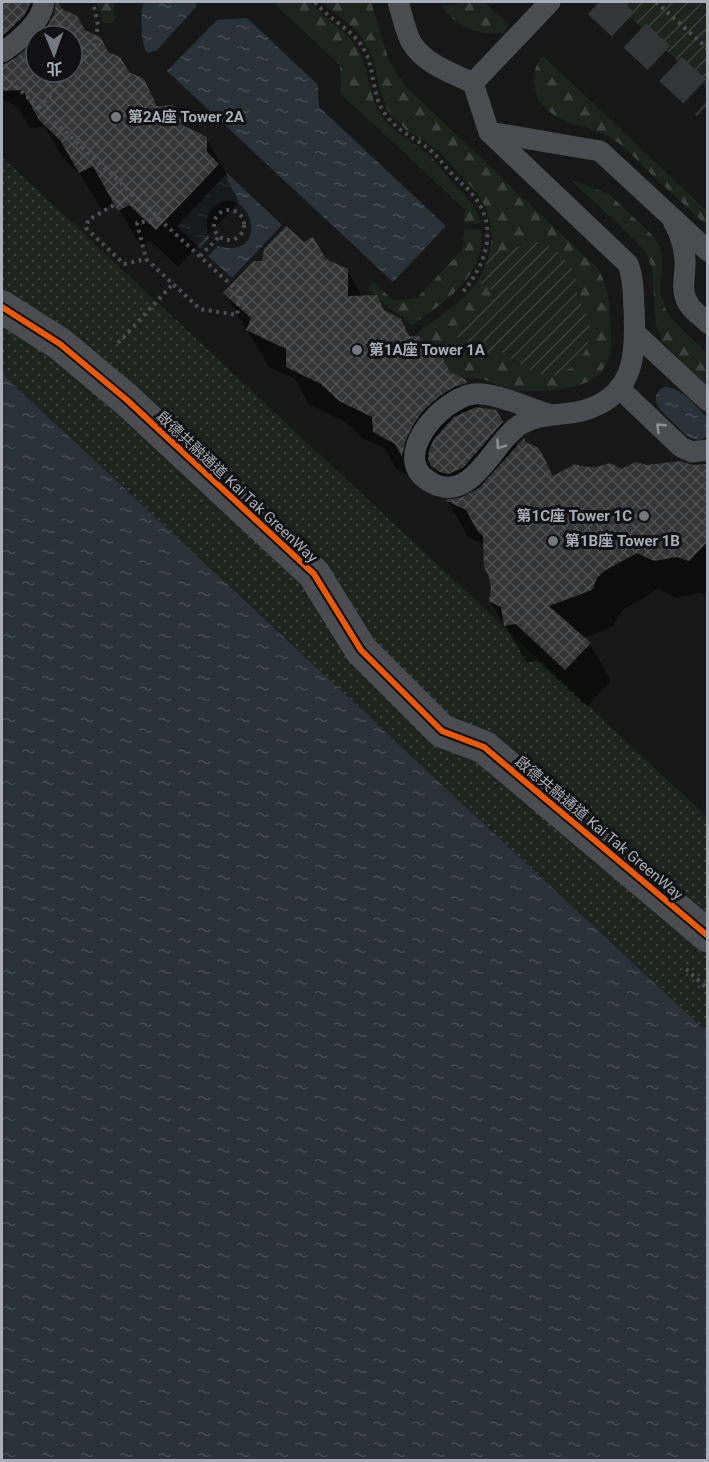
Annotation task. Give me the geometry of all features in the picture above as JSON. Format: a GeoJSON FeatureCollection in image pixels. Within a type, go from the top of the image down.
{"type":"FeatureCollection","features":[{"type":"Feature","properties":{"kind":"street","name":"啟德共融通道 Kai Tak GreenWay"},"geometry":{"type":"LineString","coordinates":[[2,307],[60,344],[127,400],[314,574],[361,650],[442,730],[484,747],[708,936]]}},
{"type":"Feature","properties":{"kind":"lane"},"geometry":{"type":"LineString","coordinates":[[2,52],[37,20],[44,2]]}},
{"type":"Feature","properties":{"kind":"lane"},"geometry":{"type":"LineString","coordinates":[[398,2],[411,41],[419,52],[431,62],[473,83],[489,132],[628,264],[633,283],[634,360],[628,375],[607,399],[593,408],[578,412],[548,414],[517,426],[471,478],[459,485],[448,488],[435,485],[424,479],[417,468],[414,456],[416,443],[422,432],[447,406],[460,398],[475,394],[491,396],[548,414]]}},
{"type":"Feature","properties":{"kind":"lane"},"geometry":{"type":"LineString","coordinates":[[473,83],[550,2]]}},
{"type":"Feature","properties":{"kind":"lane"},"geometry":{"type":"LineString","coordinates":[[489,132],[600,151],[708,251]]}},
{"type":"Feature","properties":{"kind":"lane"},"geometry":{"type":"LineString","coordinates":[[671,217],[684,246],[683,288],[685,297],[690,306],[708,323]]}},
{"type":"Feature","properties":{"kind":"lane"},"geometry":{"type":"LineString","coordinates":[[635,333],[708,401]]}},
{"type":"Feature","properties":{"kind":"lane"},"geometry":{"type":"LineString","coordinates":[[619,388],[681,447],[692,452],[708,450]]}},
{"type":"Feature","properties":{"kind":"path"},"geometry":{"type":"LineString","coordinates":[[39,108],[94,47],[98,25],[93,2]]}},
{"type":"Feature","properties":{"kind":"path"},"geometry":{"type":"LineString","coordinates":[[315,2],[357,39],[366,54],[378,101],[385,114],[404,133],[436,155],[473,195],[481,208],[487,238],[486,254],[480,269],[461,294]]}},
{"type":"Feature","properties":{"kind":"path"},"geometry":{"type":"LineString","coordinates":[[656,2],[708,49]]}},
{"type":"Feature","properties":{"kind":"path"},"geometry":{"type":"LineString","coordinates":[[6,77],[240,293],[237,315],[200,309],[146,259],[138,223],[159,219]]}},
{"type":"Feature","properties":{"kind":"path"},"geometry":{"type":"LineString","coordinates":[[133,194],[88,219],[86,228],[124,264],[146,259]]}},
{"type":"Feature","properties":{"kind":"path"},"geometry":{"type":"LineString","coordinates":[[231,210],[240,214],[244,223],[243,232],[237,238],[228,241],[219,237],[214,228],[216,219],[222,212],[231,210]]}},
{"type":"Feature","properties":{"kind":"path"},"geometry":{"type":"LineString","coordinates":[[200,256],[219,237]]}},
{"type":"Feature","properties":{"kind":"path"},"geometry":{"type":"LineString","coordinates":[[92,371],[173,284]]}},
{"type":"Feature","properties":{"kind":"green space"},"geometry":{"type":"Polygon","coordinates":[[[97,2],[114,2],[114,23],[103,23],[97,2]]]}},
{"type":"Feature","properties":{"kind":"green space"},"geometry":{"type":"Polygon","coordinates":[[[273,2],[310,2],[348,36],[363,60],[374,100],[383,118],[396,132],[434,160],[473,205],[481,224],[464,223],[465,209],[341,94],[340,65],[273,2]]]}},
{"type":"Feature","properties":{"kind":"green space"},"geometry":{"type":"Polygon","coordinates":[[[321,2],[371,2],[389,61],[406,87],[598,269],[609,301],[611,336],[607,363],[592,379],[570,388],[557,390],[512,391],[480,379],[470,377],[455,379],[412,339],[458,303],[479,283],[489,286],[492,297],[456,336],[486,364],[500,350],[520,366],[588,319],[579,300],[575,274],[521,244],[506,252],[498,250],[493,245],[490,221],[485,206],[476,192],[439,151],[406,130],[388,111],[370,52],[361,36],[321,2]]]}},
{"type":"Feature","properties":{"kind":"green space"},"geometry":{"type":"Polygon","coordinates":[[[484,2],[509,25],[502,33],[475,31],[460,24],[441,6],[484,2]]]}},
{"type":"Feature","properties":{"kind":"green space"},"geometry":{"type":"Polygon","coordinates":[[[614,2],[707,2],[707,88],[614,2]]]}},
{"type":"Feature","properties":{"kind":"green space"},"geometry":{"type":"Polygon","coordinates":[[[543,56],[707,211],[707,226],[620,144],[601,133],[558,117],[544,106],[537,94],[534,81],[536,68],[543,56]]]}},
{"type":"Feature","properties":{"kind":"green space"},"geometry":{"type":"Polygon","coordinates":[[[2,157],[707,817],[707,1032],[2,374],[2,157]]]}},
{"type":"Feature","properties":{"kind":"green space"},"geometry":{"type":"Polygon","coordinates":[[[570,179],[609,194],[653,236],[663,258],[661,296],[665,308],[671,319],[707,353],[707,386],[662,342],[656,325],[652,268],[646,253],[570,179]]]}},
{"type":"Feature","properties":{"kind":"green space"},"geometry":{"type":"Polygon","coordinates":[[[464,229],[481,230],[481,247],[470,274],[450,297],[412,325],[368,288],[374,282],[394,301],[417,298],[462,250],[464,229]]]}},
{"type":"Feature","properties":{"kind":"green space"},"geometry":{"type":"Polygon","coordinates":[[[492,238],[495,246],[500,250],[529,243],[546,244],[570,265],[576,279],[578,297],[589,323],[590,336],[582,356],[573,366],[563,372],[544,375],[535,372],[517,363],[500,350],[486,364],[456,336],[492,297],[488,285],[475,285],[487,262],[492,238]]]}},
{"type":"Feature","properties":{"kind":"water"},"geometry":{"type":"Polygon","coordinates":[[[144,2],[196,2],[196,7],[157,50],[148,53],[143,43],[144,2]]]}},
{"type":"Feature","properties":{"kind":"water"},"geometry":{"type":"Polygon","coordinates":[[[247,18],[318,85],[319,107],[446,226],[393,282],[167,71],[217,20],[247,18]]]}},
{"type":"Feature","properties":{"kind":"water"},"geometry":{"type":"Polygon","coordinates":[[[227,173],[282,225],[232,278],[208,256],[218,246],[235,248],[246,243],[251,233],[251,222],[246,211],[238,203],[227,201],[214,207],[207,221],[209,238],[200,248],[177,226],[227,173]]]}},
{"type":"Feature","properties":{"kind":"water"},"geometry":{"type":"Polygon","coordinates":[[[2,374],[707,1032],[707,1460],[2,1460],[2,374]]]}},
{"type":"Feature","properties":{"kind":"water"},"geometry":{"type":"Polygon","coordinates":[[[664,387],[682,393],[707,417],[707,436],[698,440],[688,437],[662,411],[656,401],[656,396],[664,387]]]}},
{"type":"Feature","properties":{"kind":"building"},"geometry":{"type":"Polygon","coordinates":[[[2,2],[31,2],[24,16],[2,37],[2,2]]]}},
{"type":"Feature","properties":{"kind":"building","name":"第2A座 Tower 2A"},"geometry":{"type":"Polygon","coordinates":[[[56,2],[58,2],[62,9],[77,16],[82,24],[48,24],[54,15],[56,2]]]}},
{"type":"Feature","properties":{"kind":"building","name":"第2A座 Tower 2A"},"geometry":{"type":"Polygon","coordinates":[[[84,28],[101,38],[108,52],[120,57],[129,72],[144,79],[157,106],[173,105],[184,126],[207,137],[207,152],[219,164],[156,230],[129,205],[118,211],[93,166],[79,173],[60,140],[39,120],[23,90],[2,91],[2,65],[24,51],[24,84],[84,84],[84,28]]]}},
{"type":"Feature","properties":{"kind":"building","name":"第1A座 Tower 1A"},"geometry":{"type":"Polygon","coordinates":[[[286,226],[304,242],[313,237],[326,259],[348,269],[348,296],[377,295],[384,310],[401,319],[409,336],[419,336],[428,352],[443,359],[450,372],[466,380],[467,383],[454,387],[423,411],[405,442],[402,457],[395,444],[373,432],[372,417],[339,401],[321,384],[286,367],[286,349],[246,330],[251,318],[223,293],[254,261],[262,261],[264,249],[286,226]]]}},
{"type":"Feature","properties":{"kind":"building"},"geometry":{"type":"Polygon","coordinates":[[[476,407],[496,410],[503,422],[463,468],[448,474],[440,472],[431,466],[428,459],[434,439],[454,417],[476,407]]]}},
{"type":"Feature","properties":{"kind":"building"},"geometry":{"type":"Polygon","coordinates":[[[524,438],[525,442],[539,448],[553,476],[575,464],[597,467],[610,463],[622,469],[635,462],[647,465],[680,461],[693,465],[708,464],[708,541],[689,561],[677,557],[654,561],[637,553],[604,571],[597,578],[592,590],[549,606],[591,643],[565,670],[516,624],[504,626],[501,607],[489,601],[491,588],[484,567],[483,536],[466,510],[445,500],[462,497],[479,488],[524,438]]]}},
{"type":"Feature","properties":{"kind":"tunnel"},"geometry":{"type":"LineString","coordinates":[[599,2],[708,104]]}},
{"type":"Feature","properties":{"kind":"cycle path"},"geometry":{"type":"LineString","coordinates":[[2,307],[60,344],[127,400],[314,574],[361,650],[442,731],[484,747],[708,936]]}},
{"type":"Feature","properties":{"kind":"place","name":"第2A座 Tower 2A"},"geometry":{"type":"Point","coordinates":[116,117]}},
{"type":"Feature","properties":{"kind":"place","name":"第1A座 Tower 1A"},"geometry":{"type":"Point","coordinates":[357,350]}},
{"type":"Feature","properties":{"kind":"place","name":"第1C座 Tower 1C"},"geometry":{"type":"Point","coordinates":[644,516]}},
{"type":"Feature","properties":{"kind":"place","name":"第1B座 Tower 1B"},"geometry":{"type":"Point","coordinates":[553,541]}}]}
